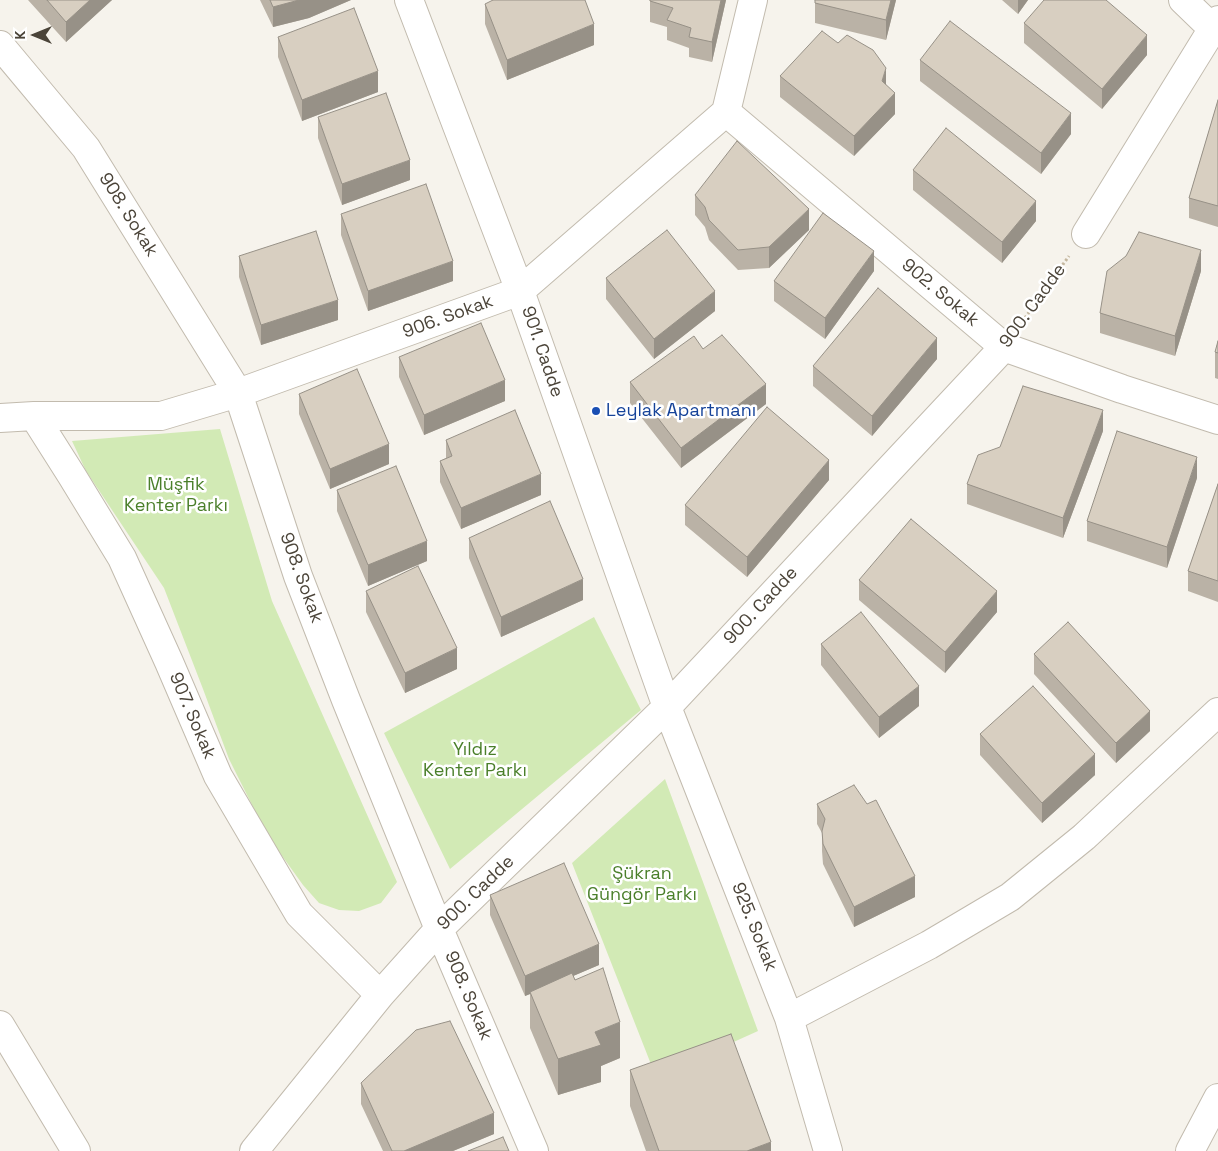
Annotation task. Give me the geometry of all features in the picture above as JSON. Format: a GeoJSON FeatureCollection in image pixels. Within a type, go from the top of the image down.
{"type":"FeatureCollection","features":[{"type":"Feature","properties":{"kind":"street","name":"901. Cadde"},"geometry":{"type":"LineString","coordinates":[[409,0],[520,291],[667,707]]}},
{"type":"Feature","properties":{"kind":"street"},"geometry":{"type":"LineString","coordinates":[[726,112],[753,0]]}},
{"type":"Feature","properties":{"kind":"street"},"geometry":{"type":"LineString","coordinates":[[1086,234],[1216,27],[1184,0]]}},
{"type":"Feature","properties":{"kind":"street","name":"908. Sokak"},"geometry":{"type":"LineString","coordinates":[[0,45],[86,148],[238,393],[298,576],[346,700],[439,929],[534,1151]]}},
{"type":"Feature","properties":{"kind":"street","name":"906. Sokak"},"geometry":{"type":"LineString","coordinates":[[0,418],[34,416],[161,416],[238,393],[520,291],[726,112]]}},
{"type":"Feature","properties":{"kind":"street","name":"902. Sokak"},"geometry":{"type":"LineString","coordinates":[[726,112],[1004,347],[1122,389],[1218,420]]}},
{"type":"Feature","properties":{"kind":"street","name":"900. Cadde"},"geometry":{"type":"LineString","coordinates":[[254,1151],[380,994],[439,929],[667,707],[1004,347]]}},
{"type":"Feature","properties":{"kind":"street","name":"907. Sokak"},"geometry":{"type":"LineString","coordinates":[[34,416],[122,558],[218,776],[299,914],[380,994]]}},
{"type":"Feature","properties":{"kind":"street","name":"925. Sokak"},"geometry":{"type":"LineString","coordinates":[[667,707],[789,1018],[828,1151]]}},
{"type":"Feature","properties":{"kind":"street"},"geometry":{"type":"LineString","coordinates":[[789,1018],[929,945],[1010,897],[1084,837],[1218,712]]}},
{"type":"Feature","properties":{"kind":"street"},"geometry":{"type":"LineString","coordinates":[[0,1025],[76,1151]]}},
{"type":"Feature","properties":{"kind":"street"},"geometry":{"type":"LineString","coordinates":[[1190,1151],[1218,1098]]}},
{"type":"Feature","properties":{"kind":"path","name":"900. Cadde"},"geometry":{"type":"LineString","coordinates":[[1004,347],[1086,234]]}},
{"type":"Feature","properties":{"kind":"green space","name":"Müşfik Kenter Parkı"},"geometry":{"type":"Polygon","coordinates":[[[220,429],[272,601],[397,882],[381,903],[359,911],[339,910],[319,903],[303,885],[267,835],[229,759],[164,588],[86,471],[72,441],[220,429]]]}},
{"type":"Feature","properties":{"kind":"green space","name":"Yıldız Kenter Parkı"},"geometry":{"type":"Polygon","coordinates":[[[594,617],[641,710],[450,869],[384,733],[594,617]]]}},
{"type":"Feature","properties":{"kind":"green space","name":"Şükran Güngör Parkı"},"geometry":{"type":"Polygon","coordinates":[[[665,779],[758,1031],[656,1077],[572,863],[665,779]]]}},
{"type":"Feature","properties":{"kind":"building"},"geometry":{"type":"Polygon","coordinates":[[[47,0],[90,0],[66,22],[47,0]]]}},
{"type":"Feature","properties":{"kind":"building"},"geometry":{"type":"Polygon","coordinates":[[[270,0],[299,0],[273,7],[270,0]]]}},
{"type":"Feature","properties":{"kind":"building"},"geometry":{"type":"Polygon","coordinates":[[[493,0],[585,0],[594,24],[507,60],[485,4],[493,0]]]}},
{"type":"Feature","properties":{"kind":"building"},"geometry":{"type":"Polygon","coordinates":[[[650,0],[721,0],[712,42],[689,37],[691,28],[667,20],[673,8],[650,0]]]}},
{"type":"Feature","properties":{"kind":"building"},"geometry":{"type":"Polygon","coordinates":[[[815,0],[891,0],[886,20],[815,3],[815,0]]]}},
{"type":"Feature","properties":{"kind":"building"},"geometry":{"type":"Polygon","coordinates":[[[1044,0],[1106,0],[1147,35],[1102,89],[1024,23],[1044,0]]]}},
{"type":"Feature","properties":{"kind":"building"},"geometry":{"type":"Polygon","coordinates":[[[354,8],[378,71],[302,100],[278,37],[354,8]]]}},
{"type":"Feature","properties":{"kind":"building"},"geometry":{"type":"Polygon","coordinates":[[[950,21],[1071,113],[1041,153],[920,60],[950,21]]]}},
{"type":"Feature","properties":{"kind":"building"},"geometry":{"type":"Polygon","coordinates":[[[822,31],[838,43],[847,35],[873,50],[886,68],[882,81],[895,93],[854,136],[780,76],[822,31]]]}},
{"type":"Feature","properties":{"kind":"building"},"geometry":{"type":"Polygon","coordinates":[[[386,93],[410,160],[342,184],[318,117],[386,93]]]}},
{"type":"Feature","properties":{"kind":"building"},"geometry":{"type":"Polygon","coordinates":[[[1218,100],[1218,206],[1189,198],[1218,100]]]}},
{"type":"Feature","properties":{"kind":"building"},"geometry":{"type":"Polygon","coordinates":[[[946,128],[1036,201],[1002,242],[913,170],[946,128]]]}},
{"type":"Feature","properties":{"kind":"building"},"geometry":{"type":"Polygon","coordinates":[[[737,141],[809,209],[769,247],[738,250],[709,220],[705,207],[695,195],[737,141]]]}},
{"type":"Feature","properties":{"kind":"building"},"geometry":{"type":"Polygon","coordinates":[[[426,184],[453,261],[368,291],[341,214],[426,184]]]}},
{"type":"Feature","properties":{"kind":"building"},"geometry":{"type":"Polygon","coordinates":[[[823,213],[874,251],[825,318],[774,281],[823,213]]]}},
{"type":"Feature","properties":{"kind":"building"},"geometry":{"type":"Polygon","coordinates":[[[667,230],[715,291],[654,339],[606,278],[667,230]]]}},
{"type":"Feature","properties":{"kind":"building"},"geometry":{"type":"Polygon","coordinates":[[[316,231],[338,300],[261,325],[239,256],[316,231]]]}},
{"type":"Feature","properties":{"kind":"building"},"geometry":{"type":"Polygon","coordinates":[[[1139,232],[1201,250],[1175,336],[1100,313],[1107,271],[1126,256],[1139,232]]]}},
{"type":"Feature","properties":{"kind":"building"},"geometry":{"type":"Polygon","coordinates":[[[878,288],[937,338],[872,416],[813,366],[878,288]]]}},
{"type":"Feature","properties":{"kind":"building"},"geometry":{"type":"Polygon","coordinates":[[[481,323],[505,380],[424,415],[399,357],[481,323]]]}},
{"type":"Feature","properties":{"kind":"building"},"geometry":{"type":"Polygon","coordinates":[[[722,335],[766,384],[681,448],[630,382],[694,336],[703,349],[722,335]]]}},
{"type":"Feature","properties":{"kind":"building"},"geometry":{"type":"Polygon","coordinates":[[[1218,341],[1218,353],[1215,352],[1218,341]]]}},
{"type":"Feature","properties":{"kind":"building"},"geometry":{"type":"Polygon","coordinates":[[[357,369],[389,444],[330,469],[299,394],[357,369]]]}},
{"type":"Feature","properties":{"kind":"building"},"geometry":{"type":"Polygon","coordinates":[[[1023,386],[1103,410],[1063,518],[967,484],[978,455],[1000,447],[1023,386]]]}},
{"type":"Feature","properties":{"kind":"building"},"geometry":{"type":"Polygon","coordinates":[[[767,407],[829,460],[747,557],[685,505],[767,407]]]}},
{"type":"Feature","properties":{"kind":"building"},"geometry":{"type":"Polygon","coordinates":[[[515,410],[541,474],[461,508],[440,461],[452,456],[446,440],[515,410]]]}},
{"type":"Feature","properties":{"kind":"building"},"geometry":{"type":"Polygon","coordinates":[[[1117,431],[1197,457],[1167,547],[1087,521],[1117,431]]]}},
{"type":"Feature","properties":{"kind":"building"},"geometry":{"type":"Polygon","coordinates":[[[396,466],[427,541],[368,565],[337,490],[396,466]]]}},
{"type":"Feature","properties":{"kind":"building"},"geometry":{"type":"Polygon","coordinates":[[[1218,484],[1218,581],[1188,571],[1218,484]]]}},
{"type":"Feature","properties":{"kind":"building"},"geometry":{"type":"Polygon","coordinates":[[[550,501],[583,579],[501,617],[469,538],[550,501]]]}},
{"type":"Feature","properties":{"kind":"building"},"geometry":{"type":"Polygon","coordinates":[[[911,519],[997,591],[945,652],[859,580],[911,519]]]}},
{"type":"Feature","properties":{"kind":"building"},"geometry":{"type":"Polygon","coordinates":[[[418,566],[457,648],[405,673],[366,591],[418,566]]]}},
{"type":"Feature","properties":{"kind":"building"},"geometry":{"type":"Polygon","coordinates":[[[861,612],[919,686],[879,717],[821,644],[861,612]]]}},
{"type":"Feature","properties":{"kind":"building"},"geometry":{"type":"Polygon","coordinates":[[[1068,622],[1150,711],[1116,743],[1034,654],[1068,622]]]}},
{"type":"Feature","properties":{"kind":"building"},"geometry":{"type":"Polygon","coordinates":[[[1033,686],[1095,754],[1042,803],[980,734],[1033,686]]]}},
{"type":"Feature","properties":{"kind":"building"},"geometry":{"type":"Polygon","coordinates":[[[854,785],[867,804],[876,800],[915,876],[854,907],[823,844],[822,831],[825,819],[817,804],[854,785]]]}},
{"type":"Feature","properties":{"kind":"building"},"geometry":{"type":"Polygon","coordinates":[[[564,863],[599,944],[525,976],[490,895],[564,863]]]}},
{"type":"Feature","properties":{"kind":"building"},"geometry":{"type":"Polygon","coordinates":[[[603,968],[620,1022],[595,1032],[601,1045],[558,1059],[530,992],[572,973],[575,980],[603,968]]]}},
{"type":"Feature","properties":{"kind":"building"},"geometry":{"type":"Polygon","coordinates":[[[450,1021],[494,1113],[404,1151],[392,1151],[361,1083],[416,1030],[450,1021]]]}},
{"type":"Feature","properties":{"kind":"building"},"geometry":{"type":"Polygon","coordinates":[[[731,1034],[771,1142],[747,1151],[659,1151],[630,1070],[731,1034]]]}},
{"type":"Feature","properties":{"kind":"building"},"geometry":{"type":"Polygon","coordinates":[[[503,1137],[509,1151],[468,1151],[503,1137]]]}},
{"type":"Feature","properties":{"kind":"place","name":"Leylak Apartmanı"},"geometry":{"type":"Point","coordinates":[596,411]}}]}
